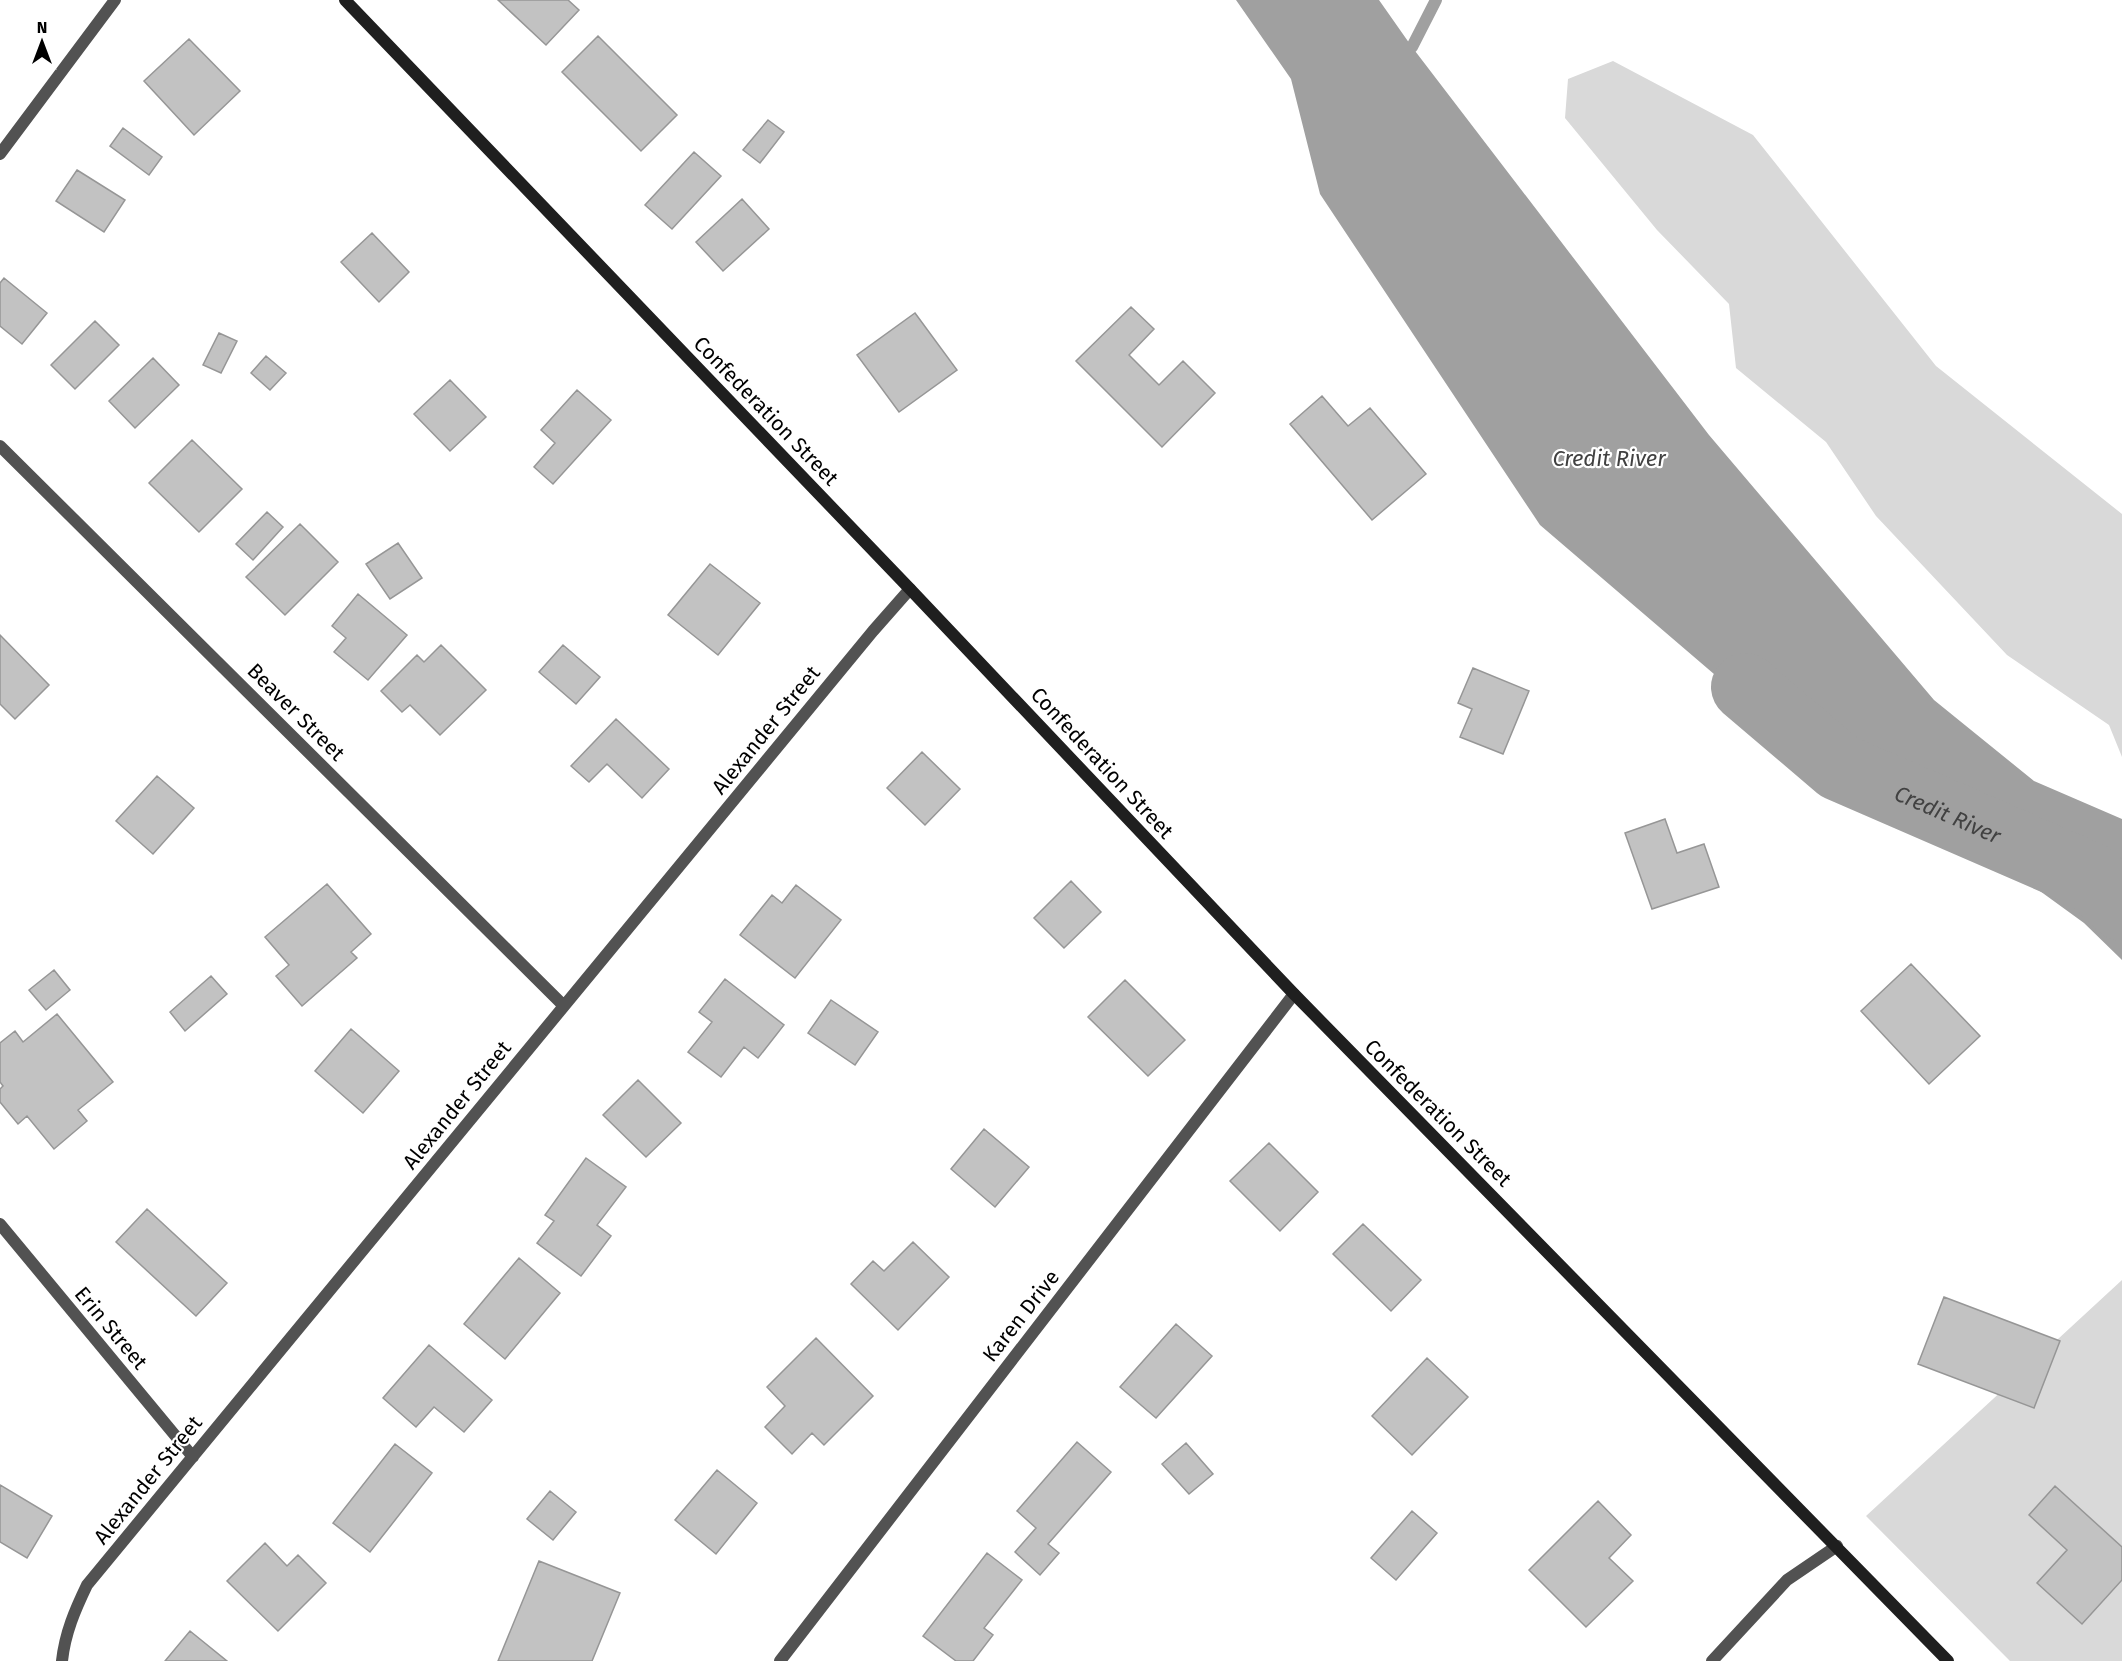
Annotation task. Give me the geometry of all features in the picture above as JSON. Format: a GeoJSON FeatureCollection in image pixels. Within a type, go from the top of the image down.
{"type":"FeatureCollection","features":[{"type":"Feature","properties":{"kind":"main road","name":"Confederation Street"},"geometry":{"type":"LineString","coordinates":[[345,0],[910,589],[1294,994],[1948,1661]]}},
{"type":"Feature","properties":{"kind":"street"},"geometry":{"type":"LineString","coordinates":[[0,154],[115,0]]}},
{"type":"Feature","properties":{"kind":"street","name":"Beaver Street"},"geometry":{"type":"LineString","coordinates":[[0,446],[564,1006]]}},
{"type":"Feature","properties":{"kind":"street","name":"Alexander Street"},"geometry":{"type":"LineString","coordinates":[[62,1661],[64,1644],[73,1615],[87,1585],[865,640],[910,589]]}},
{"type":"Feature","properties":{"kind":"street","name":"Karen Drive"},"geometry":{"type":"LineString","coordinates":[[780,1661],[1294,994]]}},
{"type":"Feature","properties":{"kind":"street","name":"Erin Street"},"geometry":{"type":"LineString","coordinates":[[0,1224],[193,1457]]}},
{"type":"Feature","properties":{"kind":"street"},"geometry":{"type":"LineString","coordinates":[[1712,1661],[1787,1580],[1837,1546]]}},
{"type":"Feature","properties":{"kind":"shaded area"},"geometry":{"type":"Polygon","coordinates":[[[1613,61],[1753,135],[1936,366],[2122,514],[2122,757],[2109,725],[2007,655],[1876,516],[1826,442],[1736,368],[1729,304],[1657,230],[1565,118],[1568,79],[1613,61]]]}},
{"type":"Feature","properties":{"kind":"shaded area"},"geometry":{"type":"Polygon","coordinates":[[[2122,1280],[2122,1661],[2010,1661],[1866,1516],[2122,1280]]]}},
{"type":"Feature","properties":{"kind":"water","name":"Credit River"},"geometry":{"type":"Polygon","coordinates":[[[1236,0],[1379,0],[1412,47],[1709,435],[1934,700],[2034,781],[2122,819],[2122,960],[2084,923],[1920,804],[1770,722],[1540,525],[1320,194],[1291,79],[1236,0]]]}},
{"type":"Feature","properties":{"kind":"building"},"geometry":{"type":"Polygon","coordinates":[[[498,0],[568,0],[579,10],[546,45],[498,0]]]}},
{"type":"Feature","properties":{"kind":"building"},"geometry":{"type":"Polygon","coordinates":[[[598,36],[677,115],[641,151],[562,72],[598,36]]]}},
{"type":"Feature","properties":{"kind":"building"},"geometry":{"type":"Polygon","coordinates":[[[189,39],[240,91],[194,135],[144,81],[189,39]]]}},
{"type":"Feature","properties":{"kind":"building"},"geometry":{"type":"Polygon","coordinates":[[[768,120],[784,132],[760,163],[743,150],[768,120]]]}},
{"type":"Feature","properties":{"kind":"building"},"geometry":{"type":"Polygon","coordinates":[[[123,128],[162,157],[149,175],[110,146],[123,128]]]}},
{"type":"Feature","properties":{"kind":"building"},"geometry":{"type":"Polygon","coordinates":[[[694,152],[721,176],[672,229],[645,205],[694,152]]]}},
{"type":"Feature","properties":{"kind":"building"},"geometry":{"type":"Polygon","coordinates":[[[77,170],[125,200],[104,232],[56,201],[77,170]]]}},
{"type":"Feature","properties":{"kind":"building"},"geometry":{"type":"Polygon","coordinates":[[[742,199],[769,229],[723,271],[696,242],[742,199]]]}},
{"type":"Feature","properties":{"kind":"building"},"geometry":{"type":"Polygon","coordinates":[[[372,233],[409,272],[379,302],[341,262],[372,233]]]}},
{"type":"Feature","properties":{"kind":"building"},"geometry":{"type":"Polygon","coordinates":[[[4,278],[47,313],[22,344],[0,326],[0,283],[4,278]]]}},
{"type":"Feature","properties":{"kind":"building"},"geometry":{"type":"Polygon","coordinates":[[[1131,307],[1154,329],[1129,355],[1159,385],[1183,361],[1215,393],[1162,447],[1076,361],[1131,307]]]}},
{"type":"Feature","properties":{"kind":"building"},"geometry":{"type":"Polygon","coordinates":[[[915,313],[957,370],[899,412],[857,355],[915,313]]]}},
{"type":"Feature","properties":{"kind":"building"},"geometry":{"type":"Polygon","coordinates":[[[95,321],[119,345],[75,389],[51,365],[95,321]]]}},
{"type":"Feature","properties":{"kind":"building"},"geometry":{"type":"Polygon","coordinates":[[[219,333],[237,341],[221,373],[203,365],[219,333]]]}},
{"type":"Feature","properties":{"kind":"building"},"geometry":{"type":"Polygon","coordinates":[[[266,356],[286,373],[270,390],[251,373],[266,356]]]}},
{"type":"Feature","properties":{"kind":"building"},"geometry":{"type":"Polygon","coordinates":[[[153,358],[179,385],[135,428],[109,401],[153,358]]]}},
{"type":"Feature","properties":{"kind":"building"},"geometry":{"type":"Polygon","coordinates":[[[450,380],[486,417],[450,451],[414,414],[450,380]]]}},
{"type":"Feature","properties":{"kind":"building"},"geometry":{"type":"Polygon","coordinates":[[[577,390],[611,420],[553,484],[534,467],[555,443],[541,430],[577,390]]]}},
{"type":"Feature","properties":{"kind":"building"},"geometry":{"type":"Polygon","coordinates":[[[1322,396],[1348,426],[1370,408],[1426,474],[1372,520],[1290,424],[1322,396]]]}},
{"type":"Feature","properties":{"kind":"building"},"geometry":{"type":"Polygon","coordinates":[[[192,440],[242,489],[199,532],[149,483],[192,440]]]}},
{"type":"Feature","properties":{"kind":"building"},"geometry":{"type":"Polygon","coordinates":[[[267,512],[283,527],[253,560],[236,544],[267,512]]]}},
{"type":"Feature","properties":{"kind":"building"},"geometry":{"type":"Polygon","coordinates":[[[300,524],[338,562],[285,615],[246,577],[300,524]]]}},
{"type":"Feature","properties":{"kind":"building"},"geometry":{"type":"Polygon","coordinates":[[[398,543],[422,578],[390,599],[366,564],[398,543]]]}},
{"type":"Feature","properties":{"kind":"building"},"geometry":{"type":"Polygon","coordinates":[[[710,564],[760,603],[718,655],[668,615],[710,564]]]}},
{"type":"Feature","properties":{"kind":"building"},"geometry":{"type":"Polygon","coordinates":[[[358,594],[407,635],[368,680],[334,652],[346,638],[332,626],[358,594]]]}},
{"type":"Feature","properties":{"kind":"building"},"geometry":{"type":"Polygon","coordinates":[[[0,635],[49,685],[15,719],[0,704],[0,635]]]}},
{"type":"Feature","properties":{"kind":"building"},"geometry":{"type":"Polygon","coordinates":[[[441,645],[486,690],[440,735],[410,705],[402,712],[381,691],[417,655],[424,662],[441,645]]]}},
{"type":"Feature","properties":{"kind":"building"},"geometry":{"type":"Polygon","coordinates":[[[563,645],[600,677],[576,704],[539,672],[563,645]]]}},
{"type":"Feature","properties":{"kind":"building"},"geometry":{"type":"Polygon","coordinates":[[[1473,668],[1529,691],[1503,754],[1460,737],[1472,709],[1458,703],[1473,668]]]}},
{"type":"Feature","properties":{"kind":"building"},"geometry":{"type":"Polygon","coordinates":[[[616,719],[669,769],[642,798],[607,764],[589,782],[571,766],[616,719]]]}},
{"type":"Feature","properties":{"kind":"building"},"geometry":{"type":"Polygon","coordinates":[[[922,752],[960,789],[925,825],[887,788],[922,752]]]}},
{"type":"Feature","properties":{"kind":"building"},"geometry":{"type":"Polygon","coordinates":[[[157,776],[194,808],[153,854],[116,821],[157,776]]]}},
{"type":"Feature","properties":{"kind":"building"},"geometry":{"type":"Polygon","coordinates":[[[1665,819],[1677,853],[1704,844],[1719,887],[1652,909],[1625,833],[1665,819]]]}},
{"type":"Feature","properties":{"kind":"building"},"geometry":{"type":"Polygon","coordinates":[[[1071,881],[1101,912],[1064,948],[1034,918],[1071,881]]]}},
{"type":"Feature","properties":{"kind":"building"},"geometry":{"type":"Polygon","coordinates":[[[327,884],[371,934],[351,952],[357,958],[302,1006],[276,976],[289,965],[265,937],[327,884]]]}},
{"type":"Feature","properties":{"kind":"building"},"geometry":{"type":"Polygon","coordinates":[[[796,885],[841,920],[795,978],[740,935],[772,895],[782,903],[796,885]]]}},
{"type":"Feature","properties":{"kind":"building"},"geometry":{"type":"Polygon","coordinates":[[[1911,964],[1980,1036],[1929,1084],[1861,1011],[1911,964]]]}},
{"type":"Feature","properties":{"kind":"building"},"geometry":{"type":"Polygon","coordinates":[[[54,970],[70,990],[46,1010],[29,990],[54,970]]]}},
{"type":"Feature","properties":{"kind":"building"},"geometry":{"type":"Polygon","coordinates":[[[211,976],[227,994],[185,1031],[170,1012],[211,976]]]}},
{"type":"Feature","properties":{"kind":"building"},"geometry":{"type":"Polygon","coordinates":[[[725,979],[784,1025],[758,1058],[744,1047],[721,1077],[688,1052],[712,1022],[699,1012],[725,979]]]}},
{"type":"Feature","properties":{"kind":"building"},"geometry":{"type":"Polygon","coordinates":[[[1125,980],[1185,1040],[1148,1076],[1088,1017],[1125,980]]]}},
{"type":"Feature","properties":{"kind":"building"},"geometry":{"type":"Polygon","coordinates":[[[831,1000],[878,1032],[855,1065],[808,1033],[831,1000]]]}},
{"type":"Feature","properties":{"kind":"building"},"geometry":{"type":"Polygon","coordinates":[[[57,1014],[113,1082],[78,1110],[87,1121],[54,1149],[27,1116],[18,1124],[0,1102],[0,1089],[3,1086],[0,1082],[0,1043],[15,1031],[23,1042],[57,1014]]]}},
{"type":"Feature","properties":{"kind":"building"},"geometry":{"type":"Polygon","coordinates":[[[351,1029],[399,1071],[363,1113],[315,1071],[351,1029]]]}},
{"type":"Feature","properties":{"kind":"building"},"geometry":{"type":"Polygon","coordinates":[[[638,1080],[681,1123],[646,1157],[603,1115],[638,1080]]]}},
{"type":"Feature","properties":{"kind":"building"},"geometry":{"type":"Polygon","coordinates":[[[984,1129],[1029,1167],[995,1207],[951,1169],[984,1129]]]}},
{"type":"Feature","properties":{"kind":"building"},"geometry":{"type":"Polygon","coordinates":[[[1269,1143],[1318,1192],[1280,1231],[1230,1181],[1269,1143]]]}},
{"type":"Feature","properties":{"kind":"building"},"geometry":{"type":"Polygon","coordinates":[[[586,1158],[626,1187],[597,1225],[611,1236],[581,1276],[537,1243],[554,1221],[545,1215],[586,1158]]]}},
{"type":"Feature","properties":{"kind":"building"},"geometry":{"type":"Polygon","coordinates":[[[147,1209],[227,1283],[196,1316],[116,1242],[147,1209]]]}},
{"type":"Feature","properties":{"kind":"building"},"geometry":{"type":"Polygon","coordinates":[[[1363,1224],[1421,1280],[1391,1311],[1333,1254],[1363,1224]]]}},
{"type":"Feature","properties":{"kind":"building"},"geometry":{"type":"Polygon","coordinates":[[[913,1242],[949,1277],[898,1330],[851,1284],[873,1261],[884,1271],[913,1242]]]}},
{"type":"Feature","properties":{"kind":"building"},"geometry":{"type":"Polygon","coordinates":[[[519,1258],[560,1293],[505,1359],[464,1324],[519,1258]]]}},
{"type":"Feature","properties":{"kind":"building"},"geometry":{"type":"Polygon","coordinates":[[[1944,1297],[2060,1341],[2034,1408],[1918,1364],[1944,1297]]]}},
{"type":"Feature","properties":{"kind":"building"},"geometry":{"type":"Polygon","coordinates":[[[1176,1324],[1212,1356],[1156,1418],[1120,1387],[1176,1324]]]}},
{"type":"Feature","properties":{"kind":"building"},"geometry":{"type":"Polygon","coordinates":[[[816,1338],[873,1396],[824,1445],[812,1433],[792,1454],[765,1427],[785,1406],[767,1387],[816,1338]]]}},
{"type":"Feature","properties":{"kind":"building"},"geometry":{"type":"Polygon","coordinates":[[[429,1345],[492,1400],[464,1432],[434,1407],[416,1427],[383,1398],[429,1345]]]}},
{"type":"Feature","properties":{"kind":"building"},"geometry":{"type":"Polygon","coordinates":[[[1427,1358],[1468,1397],[1412,1455],[1372,1416],[1427,1358]]]}},
{"type":"Feature","properties":{"kind":"building"},"geometry":{"type":"Polygon","coordinates":[[[1077,1442],[1111,1472],[1048,1544],[1059,1553],[1040,1575],[1015,1552],[1036,1528],[1017,1511],[1077,1442]]]}},
{"type":"Feature","properties":{"kind":"building"},"geometry":{"type":"Polygon","coordinates":[[[1186,1443],[1213,1474],[1189,1494],[1162,1464],[1186,1443]]]}},
{"type":"Feature","properties":{"kind":"building"},"geometry":{"type":"Polygon","coordinates":[[[395,1444],[432,1473],[370,1552],[333,1523],[395,1444]]]}},
{"type":"Feature","properties":{"kind":"building"},"geometry":{"type":"Polygon","coordinates":[[[717,1470],[757,1503],[716,1554],[675,1520],[717,1470]]]}},
{"type":"Feature","properties":{"kind":"building"},"geometry":{"type":"Polygon","coordinates":[[[0,1485],[52,1516],[27,1558],[0,1542],[0,1485]]]}},
{"type":"Feature","properties":{"kind":"building"},"geometry":{"type":"Polygon","coordinates":[[[2055,1486],[2122,1547],[2122,1580],[2082,1624],[2037,1583],[2067,1550],[2029,1515],[2055,1486]]]}},
{"type":"Feature","properties":{"kind":"building"},"geometry":{"type":"Polygon","coordinates":[[[550,1491],[576,1512],[553,1540],[527,1519],[550,1491]]]}},
{"type":"Feature","properties":{"kind":"building"},"geometry":{"type":"Polygon","coordinates":[[[1598,1501],[1631,1535],[1609,1558],[1633,1581],[1586,1627],[1529,1570],[1598,1501]]]}},
{"type":"Feature","properties":{"kind":"building"},"geometry":{"type":"Polygon","coordinates":[[[1412,1511],[1437,1533],[1396,1580],[1371,1558],[1412,1511]]]}},
{"type":"Feature","properties":{"kind":"building"},"geometry":{"type":"Polygon","coordinates":[[[265,1543],[287,1566],[298,1555],[326,1583],[278,1631],[227,1581],[265,1543]]]}},
{"type":"Feature","properties":{"kind":"building"},"geometry":{"type":"Polygon","coordinates":[[[987,1553],[1022,1580],[984,1628],[993,1635],[973,1661],[956,1661],[923,1636],[987,1553]]]}},
{"type":"Feature","properties":{"kind":"building"},"geometry":{"type":"Polygon","coordinates":[[[539,1561],[620,1593],[592,1661],[498,1661],[539,1561]]]}},
{"type":"Feature","properties":{"kind":"building"},"geometry":{"type":"Polygon","coordinates":[[[190,1631],[227,1661],[165,1661],[190,1631]]]}},
{"type":"Feature","properties":{"kind":"waterway"},"geometry":{"type":"LineString","coordinates":[[1412,47],[1436,0]]}},
{"type":"Feature","properties":{"kind":"waterway","name":"Credit River"},"geometry":{"type":"LineString","coordinates":[[1745,687],[1839,767],[2090,876],[2122,907]]}}]}
